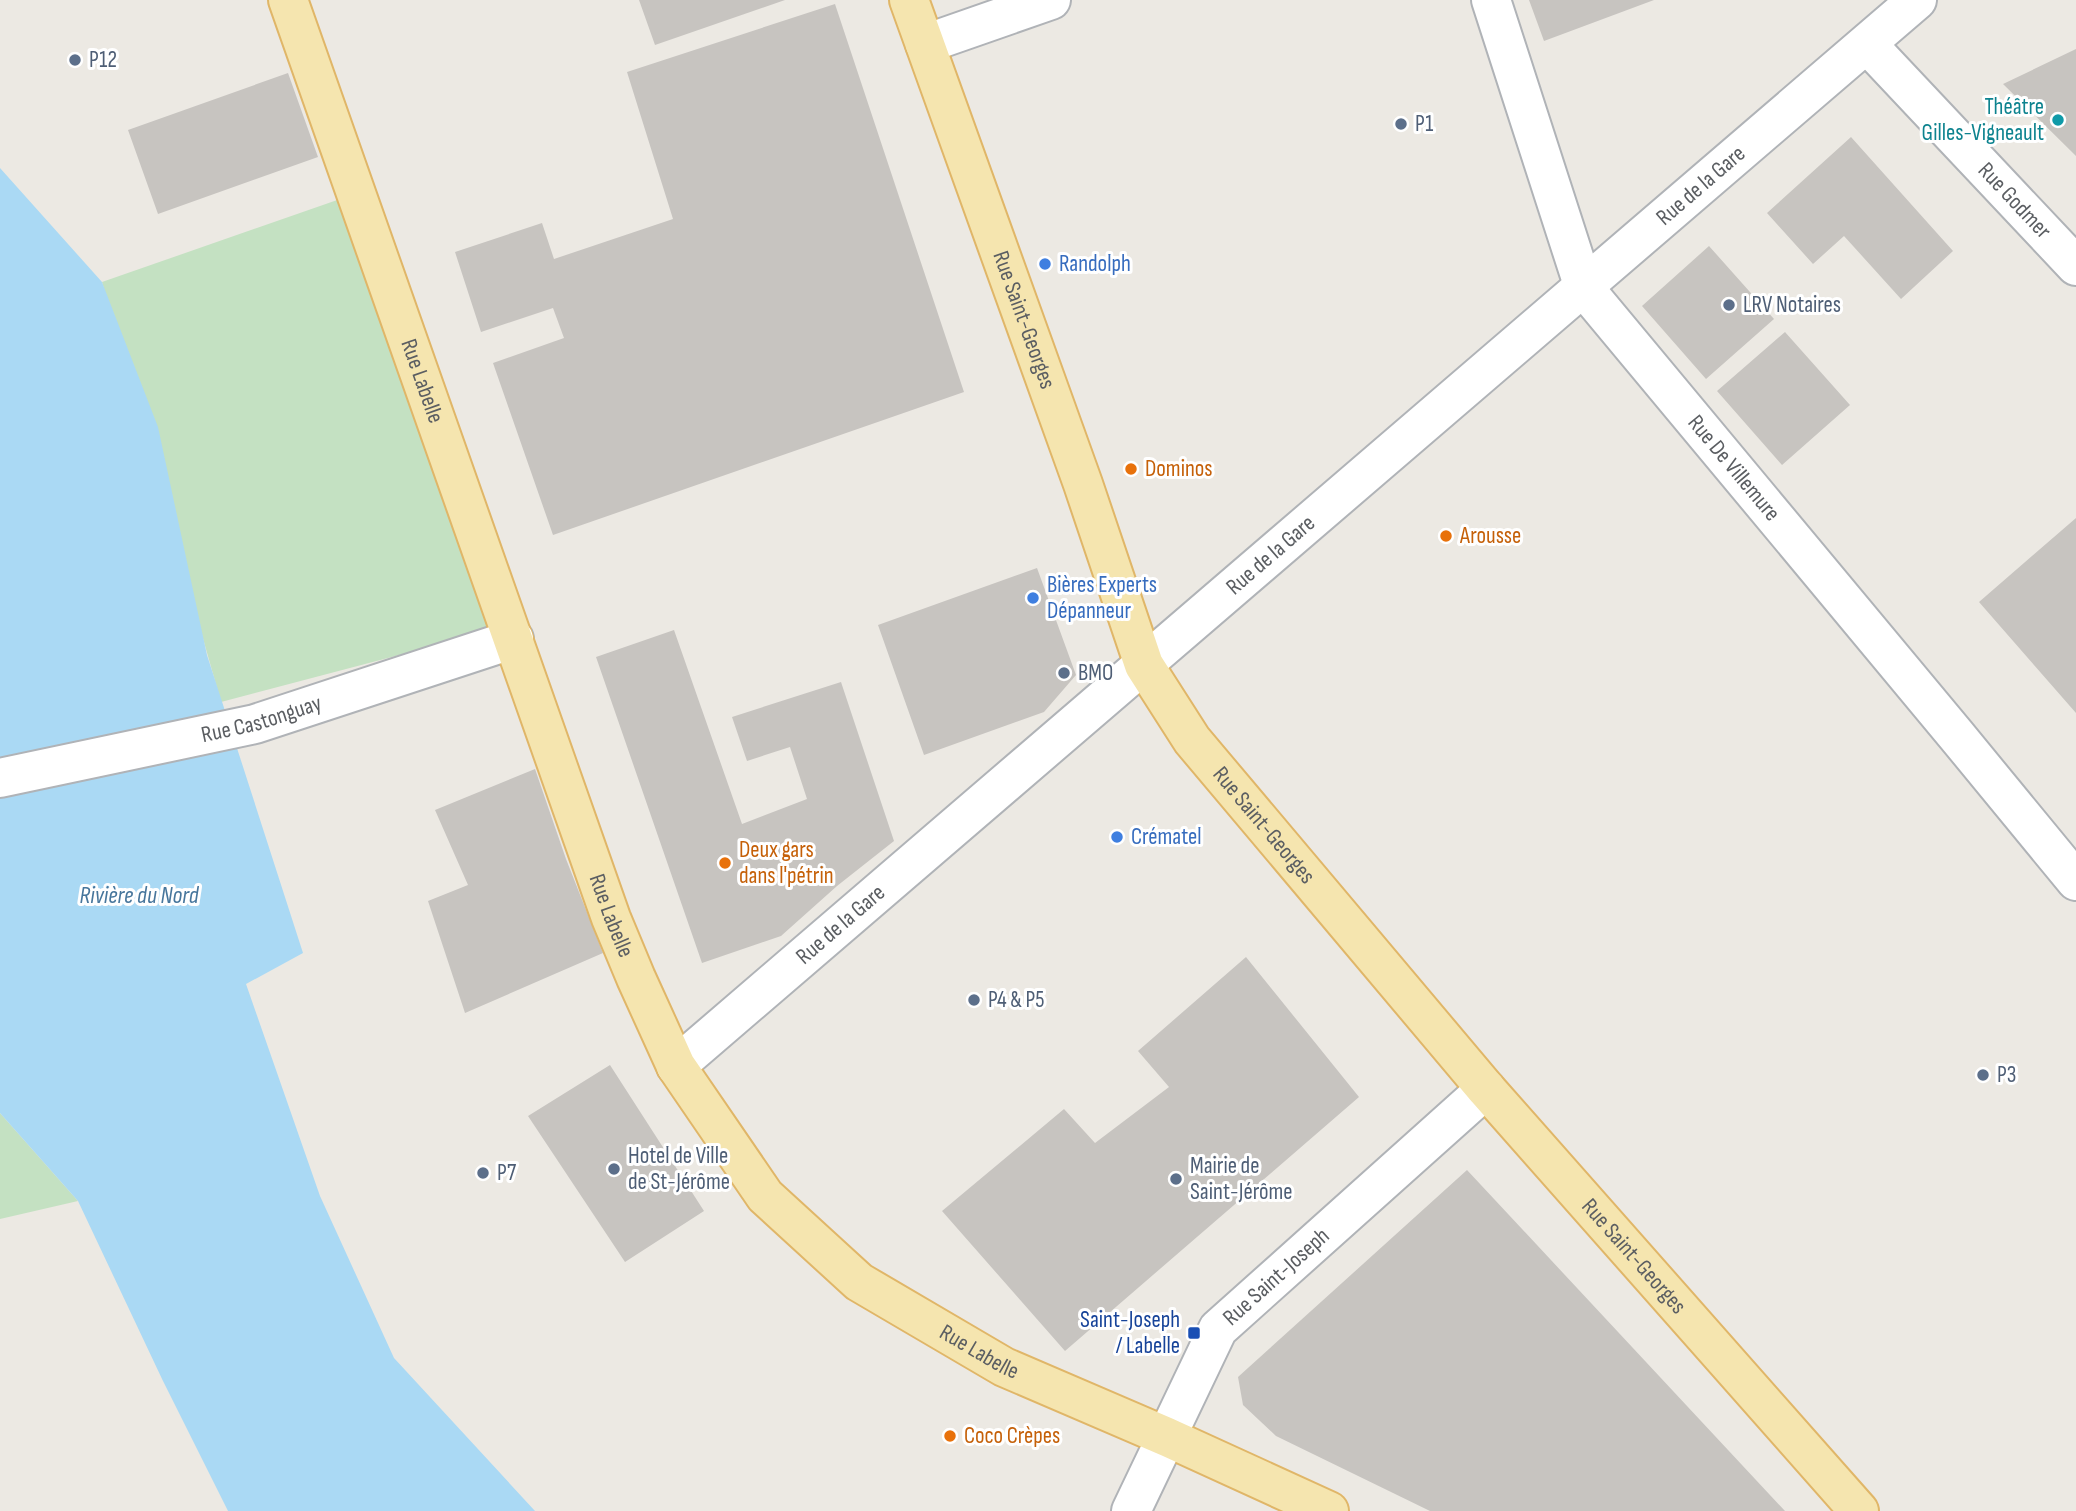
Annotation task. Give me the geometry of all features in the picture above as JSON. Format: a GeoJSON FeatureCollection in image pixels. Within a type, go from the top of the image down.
{"type":"FeatureCollection","features":[{"type":"Feature","properties":{"kind":"main road","name":"Rue Labelle"},"geometry":{"type":"LineString","coordinates":[[288,0],[611,918],[676,1066],[765,1196],[859,1282],[1004,1367],[1329,1511]]}},
{"type":"Feature","properties":{"kind":"main road","name":"Rue Saint-Georges"},"geometry":{"type":"LineString","coordinates":[[909,0],[1083,484],[1144,665],[1192,740],[1486,1089],[1859,1511]]}},
{"type":"Feature","properties":{"kind":"street"},"geometry":{"type":"LineString","coordinates":[[925,44],[1051,0]]}},
{"type":"Feature","properties":{"kind":"street","name":"Rue De Villemure"},"geometry":{"type":"LineString","coordinates":[[1491,0],[1584,288],[2076,881]]}},
{"type":"Feature","properties":{"kind":"street","name":"Rue de la Gare"},"geometry":{"type":"LineString","coordinates":[[676,1066],[1917,0]]}},
{"type":"Feature","properties":{"kind":"street","name":"Rue Godmer"},"geometry":{"type":"LineString","coordinates":[[1867,44],[2076,266]]}},
{"type":"Feature","properties":{"kind":"street","name":"Rue Castonguay"},"geometry":{"type":"LineString","coordinates":[[0,778],[255,724],[514,639]]}},
{"type":"Feature","properties":{"kind":"street","name":"Rue Saint-Joseph"},"geometry":{"type":"LineString","coordinates":[[1130,1511],[1218,1329],[1486,1089]]}},
{"type":"Feature","properties":{"kind":"green space"},"geometry":{"type":"Polygon","coordinates":[[[343,198],[498,629],[221,702],[102,282],[343,198]]]}},
{"type":"Feature","properties":{"kind":"green space"},"geometry":{"type":"Polygon","coordinates":[[[0,1113],[78,1201],[0,1219],[0,1113]]]}},
{"type":"Feature","properties":{"kind":"water","name":"Rivière du Nord"},"geometry":{"type":"Polygon","coordinates":[[[0,168],[102,282],[158,427],[207,655],[303,953],[246,984],[320,1196],[394,1358],[535,1511],[228,1511],[78,1201],[0,1113],[0,168]]]}},
{"type":"Feature","properties":{"kind":"building"},"geometry":{"type":"Polygon","coordinates":[[[639,0],[785,0],[655,45],[639,0]]]}},
{"type":"Feature","properties":{"kind":"building"},"geometry":{"type":"Polygon","coordinates":[[[1529,0],[1654,0],[1544,41],[1529,0]]]}},
{"type":"Feature","properties":{"kind":"building"},"geometry":{"type":"Polygon","coordinates":[[[835,4],[964,392],[553,535],[493,363],[564,338],[553,308],[481,332],[455,252],[542,223],[554,259],[673,219],[627,72],[835,4]]]}},
{"type":"Feature","properties":{"kind":"building","name":"Théâtre Gilles-Vigneault"},"geometry":{"type":"Polygon","coordinates":[[[2076,49],[2076,156],[2003,84],[2076,49]]]}},
{"type":"Feature","properties":{"kind":"building"},"geometry":{"type":"Polygon","coordinates":[[[288,73],[318,157],[158,214],[128,130],[288,73]]]}},
{"type":"Feature","properties":{"kind":"building"},"geometry":{"type":"Polygon","coordinates":[[[1851,137],[1953,251],[1901,299],[1844,236],[1813,264],[1767,213],[1851,137]]]}},
{"type":"Feature","properties":{"kind":"building"},"geometry":{"type":"Polygon","coordinates":[[[1709,246],[1774,319],[1706,379],[1642,306],[1709,246]]]}},
{"type":"Feature","properties":{"kind":"building"},"geometry":{"type":"Polygon","coordinates":[[[1785,332],[1850,405],[1782,465],[1717,391],[1785,332]]]}},
{"type":"Feature","properties":{"kind":"building"},"geometry":{"type":"Polygon","coordinates":[[[2076,518],[2076,713],[1979,602],[2076,518]]]}},
{"type":"Feature","properties":{"kind":"building"},"geometry":{"type":"Polygon","coordinates":[[[1037,568],[1076,675],[1044,712],[924,755],[878,625],[1037,568]]]}},
{"type":"Feature","properties":{"kind":"building"},"geometry":{"type":"Polygon","coordinates":[[[674,630],[742,824],[807,799],[790,747],[747,761],[732,717],[841,682],[894,841],[837,886],[781,936],[702,963],[596,657],[674,630]]]}},
{"type":"Feature","properties":{"kind":"building"},"geometry":{"type":"Polygon","coordinates":[[[535,769],[566,859],[603,953],[465,1013],[428,901],[468,885],[435,810],[535,769]]]}},
{"type":"Feature","properties":{"kind":"building"},"geometry":{"type":"Polygon","coordinates":[[[1246,957],[1359,1097],[1065,1351],[942,1211],[1064,1109],[1095,1143],[1169,1087],[1138,1051],[1246,957]]]}},
{"type":"Feature","properties":{"kind":"building"},"geometry":{"type":"Polygon","coordinates":[[[610,1065],[704,1211],[625,1262],[528,1116],[610,1065]]]}},
{"type":"Feature","properties":{"kind":"building"},"geometry":{"type":"Polygon","coordinates":[[[1467,1170],[1785,1511],[1430,1511],[1276,1436],[1243,1405],[1238,1377],[1467,1170]]]}},
{"type":"Feature","properties":{"kind":"place","name":"P12"},"geometry":{"type":"Point","coordinates":[75,60]}},
{"type":"Feature","properties":{"kind":"place","name":"Théâtre Gilles-Vigneault"},"geometry":{"type":"Point","coordinates":[2058,120]}},
{"type":"Feature","properties":{"kind":"place","name":"P1"},"geometry":{"type":"Point","coordinates":[1401,124]}},
{"type":"Feature","properties":{"kind":"place","name":"Randolph"},"geometry":{"type":"Point","coordinates":[1045,264]}},
{"type":"Feature","properties":{"kind":"place","name":"LRV Notaires"},"geometry":{"type":"Point","coordinates":[1729,305]}},
{"type":"Feature","properties":{"kind":"place","name":"Dominos"},"geometry":{"type":"Point","coordinates":[1131,469]}},
{"type":"Feature","properties":{"kind":"place","name":"Arousse"},"geometry":{"type":"Point","coordinates":[1446,536]}},
{"type":"Feature","properties":{"kind":"place","name":"Bières Experts Dépanneur"},"geometry":{"type":"Point","coordinates":[1033,598]}},
{"type":"Feature","properties":{"kind":"place","name":"BMO"},"geometry":{"type":"Point","coordinates":[1064,673]}},
{"type":"Feature","properties":{"kind":"place","name":"Crématel"},"geometry":{"type":"Point","coordinates":[1117,837]}},
{"type":"Feature","properties":{"kind":"place","name":"Deux gars dans l'pétrin"},"geometry":{"type":"Point","coordinates":[725,863]}},
{"type":"Feature","properties":{"kind":"place","name":"P4 & P5"},"geometry":{"type":"Point","coordinates":[974,1000]}},
{"type":"Feature","properties":{"kind":"place","name":"P3"},"geometry":{"type":"Point","coordinates":[1983,1075]}},
{"type":"Feature","properties":{"kind":"place","name":"Hotel de Ville de St-Jérôme"},"geometry":{"type":"Point","coordinates":[614,1169]}},
{"type":"Feature","properties":{"kind":"place","name":"P7"},"geometry":{"type":"Point","coordinates":[483,1173]}},
{"type":"Feature","properties":{"kind":"place","name":"Mairie de Saint-Jérôme"},"geometry":{"type":"Point","coordinates":[1176,1179]}},
{"type":"Feature","properties":{"kind":"place","name":"Saint-Joseph / Labelle"},"geometry":{"type":"Point","coordinates":[1194,1333]}},
{"type":"Feature","properties":{"kind":"place","name":"Coco Crèpes"},"geometry":{"type":"Point","coordinates":[950,1436]}}]}
